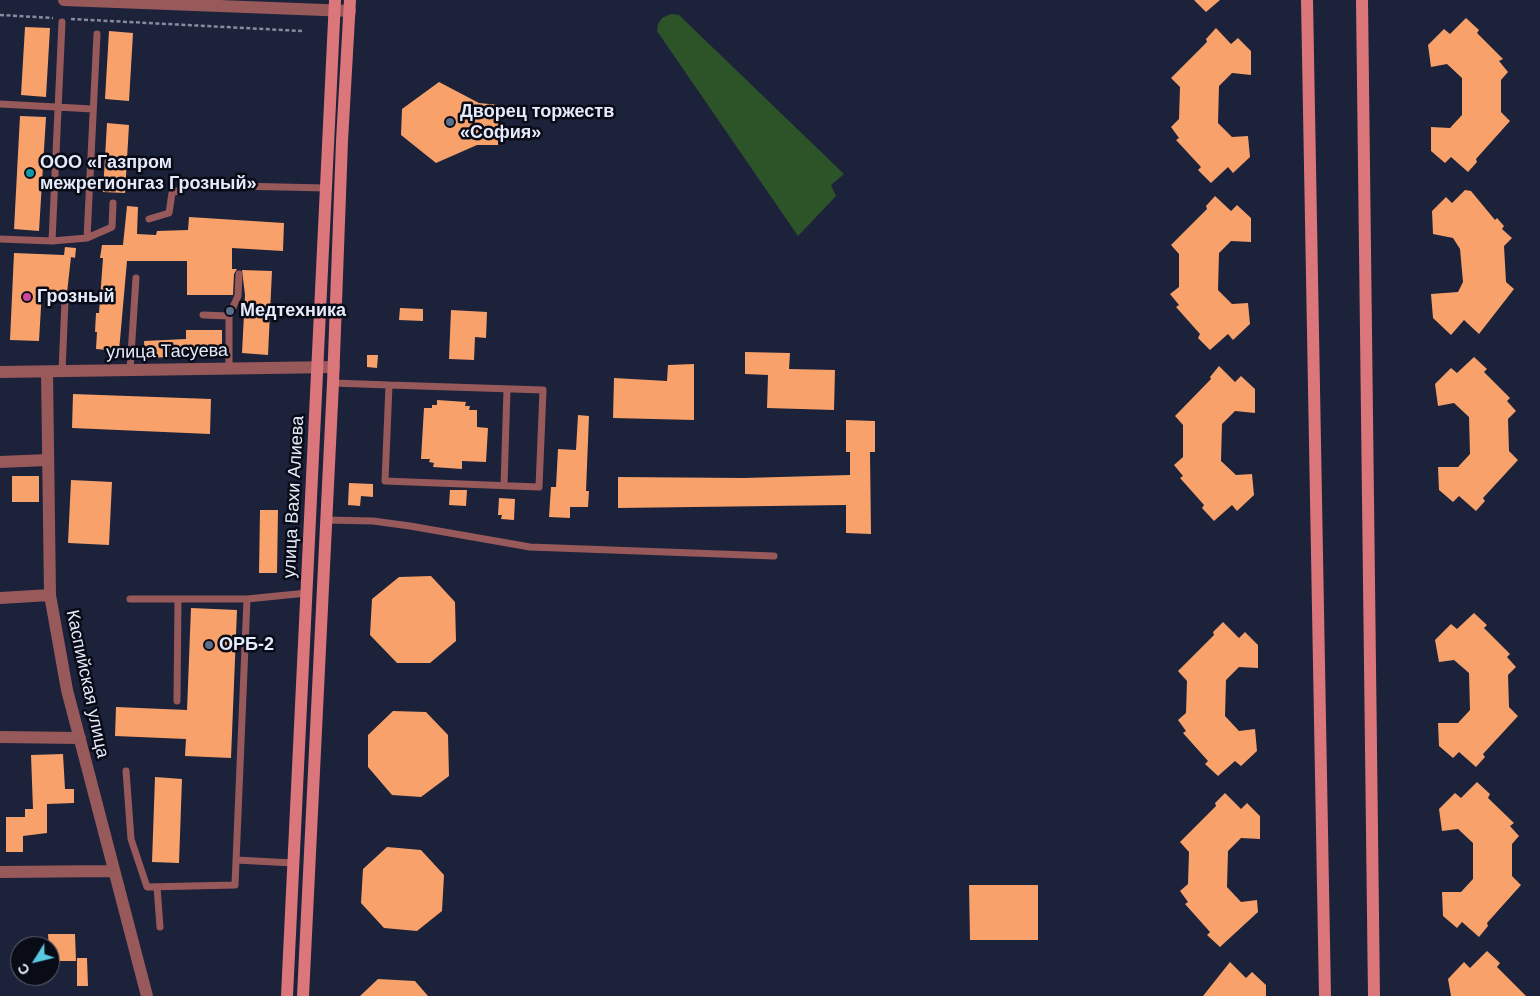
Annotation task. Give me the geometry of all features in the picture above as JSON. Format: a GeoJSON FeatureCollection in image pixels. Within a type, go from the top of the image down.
{"type":"FeatureCollection","features":[{"type":"Feature","properties":{"kind":"main road"},"geometry":{"type":"LineString","coordinates":[[1307,0],[1325,996]]}},
{"type":"Feature","properties":{"kind":"main road"},"geometry":{"type":"LineString","coordinates":[[1362,0],[1374,996]]}},
{"type":"Feature","properties":{"kind":"main road","name":"улица Вахи Алиева"},"geometry":{"type":"LineString","coordinates":[[287,996],[335,6]]}},
{"type":"Feature","properties":{"kind":"main road","name":"улица Вахи Алиева"},"geometry":{"type":"LineString","coordinates":[[303,996],[334,367],[342,141],[350,6]]}},
{"type":"Feature","properties":{"kind":"street"},"geometry":{"type":"LineString","coordinates":[[64,0],[350,6]]}},
{"type":"Feature","properties":{"kind":"street","name":"улица Тасуева"},"geometry":{"type":"LineString","coordinates":[[0,372],[334,367]]}},
{"type":"Feature","properties":{"kind":"street","name":"Каспийская улица"},"geometry":{"type":"LineString","coordinates":[[47,372],[50,595],[67,690],[147,996]]}},
{"type":"Feature","properties":{"kind":"street"},"geometry":{"type":"LineString","coordinates":[[0,462],[47,460]]}},
{"type":"Feature","properties":{"kind":"street"},"geometry":{"type":"LineString","coordinates":[[0,598],[50,595]]}},
{"type":"Feature","properties":{"kind":"street"},"geometry":{"type":"LineString","coordinates":[[0,737],[80,738]]}},
{"type":"Feature","properties":{"kind":"street"},"geometry":{"type":"LineString","coordinates":[[0,872],[113,871]]}},
{"type":"Feature","properties":{"kind":"lane"},"geometry":{"type":"LineString","coordinates":[[52,241],[63,20]]}},
{"type":"Feature","properties":{"kind":"lane"},"geometry":{"type":"LineString","coordinates":[[87,238],[97,34]]}},
{"type":"Feature","properties":{"kind":"lane"},"geometry":{"type":"LineString","coordinates":[[0,104],[93,109]]}},
{"type":"Feature","properties":{"kind":"lane"},"geometry":{"type":"LineString","coordinates":[[149,219],[169,213],[172,193],[192,185],[326,188]]}},
{"type":"Feature","properties":{"kind":"lane"},"geometry":{"type":"LineString","coordinates":[[0,239],[52,241],[87,238],[112,227],[113,203]]}},
{"type":"Feature","properties":{"kind":"lane"},"geometry":{"type":"LineString","coordinates":[[229,368],[229,316],[238,296],[239,274]]}},
{"type":"Feature","properties":{"kind":"lane"},"geometry":{"type":"LineString","coordinates":[[130,370],[136,278]]}},
{"type":"Feature","properties":{"kind":"lane"},"geometry":{"type":"LineString","coordinates":[[62,371],[65,301]]}},
{"type":"Feature","properties":{"kind":"lane"},"geometry":{"type":"LineString","coordinates":[[203,315],[229,316]]}},
{"type":"Feature","properties":{"kind":"lane"},"geometry":{"type":"LineString","coordinates":[[333,383],[543,390],[539,488],[385,481],[389,385]]}},
{"type":"Feature","properties":{"kind":"lane"},"geometry":{"type":"LineString","coordinates":[[504,486],[507,389]]}},
{"type":"Feature","properties":{"kind":"lane"},"geometry":{"type":"LineString","coordinates":[[325,520],[373,521],[530,547],[774,556]]}},
{"type":"Feature","properties":{"kind":"lane"},"geometry":{"type":"LineString","coordinates":[[130,599],[247,599],[307,593]]}},
{"type":"Feature","properties":{"kind":"lane"},"geometry":{"type":"LineString","coordinates":[[177,701],[178,599]]}},
{"type":"Feature","properties":{"kind":"lane"},"geometry":{"type":"LineString","coordinates":[[126,771],[131,839],[147,887],[235,885],[247,599]]}},
{"type":"Feature","properties":{"kind":"lane"},"geometry":{"type":"LineString","coordinates":[[236,860],[293,864]]}},
{"type":"Feature","properties":{"kind":"lane"},"geometry":{"type":"LineString","coordinates":[[157,887],[160,927]]}},
{"type":"Feature","properties":{"kind":"path"},"geometry":{"type":"LineString","coordinates":[[0,15],[302,32]]}},
{"type":"Feature","properties":{"kind":"green space"},"geometry":{"type":"Polygon","coordinates":[[[671,14],[679,15],[844,174],[831,185],[836,196],[798,236],[657,31],[658,24],[662,18],[671,14]]]}},
{"type":"Feature","properties":{"kind":"building"},"geometry":{"type":"Polygon","coordinates":[[[1194,0],[1220,0],[1206,12],[1194,0]]]}},
{"type":"Feature","properties":{"kind":"building"},"geometry":{"type":"Polygon","coordinates":[[[1466,18],[1479,30],[1477,33],[1503,59],[1499,61],[1508,72],[1501,80],[1501,112],[1510,121],[1476,159],[1477,162],[1468,172],[1451,157],[1445,163],[1431,151],[1431,127],[1450,128],[1462,115],[1462,78],[1447,64],[1431,67],[1428,45],[1444,29],[1450,34],[1466,18]]]}},
{"type":"Feature","properties":{"kind":"building"},"geometry":{"type":"Polygon","coordinates":[[[25,27],[50,28],[46,97],[21,95],[25,27]]]}},
{"type":"Feature","properties":{"kind":"building"},"geometry":{"type":"Polygon","coordinates":[[[1216,28],[1231,44],[1238,38],[1251,51],[1251,75],[1232,73],[1219,86],[1218,123],[1232,137],[1248,136],[1250,157],[1233,173],[1228,167],[1211,183],[1198,170],[1201,167],[1176,140],[1179,138],[1171,127],[1179,119],[1180,87],[1171,78],[1207,42],[1206,39],[1216,28]]]}},
{"type":"Feature","properties":{"kind":"building"},"geometry":{"type":"Polygon","coordinates":[[[109,31],[133,33],[129,101],[105,99],[109,31]]]}},
{"type":"Feature","properties":{"kind":"building","name":"Дворец торжеств «София»"},"geometry":{"type":"Polygon","coordinates":[[[439,82],[479,103],[499,105],[498,145],[477,145],[436,163],[401,135],[402,109],[439,82]]]}},
{"type":"Feature","properties":{"kind":"building","name":"ООО «Газпром межрегионгаз Грозный»"},"geometry":{"type":"Polygon","coordinates":[[[20,116],[46,117],[39,231],[14,229],[20,116]]]}},
{"type":"Feature","properties":{"kind":"building"},"geometry":{"type":"Polygon","coordinates":[[[107,123],[129,125],[125,193],[103,192],[107,123]]]}},
{"type":"Feature","properties":{"kind":"building"},"geometry":{"type":"Polygon","coordinates":[[[1465,190],[1471,191],[1495,220],[1497,218],[1504,226],[1502,229],[1512,238],[1504,246],[1506,282],[1514,289],[1479,334],[1464,320],[1451,335],[1433,318],[1431,294],[1458,292],[1463,282],[1460,249],[1453,238],[1433,234],[1432,211],[1446,197],[1452,203],[1465,190]]]}},
{"type":"Feature","properties":{"kind":"building"},"geometry":{"type":"Polygon","coordinates":[[[1215,196],[1231,211],[1237,205],[1251,218],[1251,242],[1231,241],[1219,253],[1218,290],[1232,304],[1248,303],[1250,324],[1233,340],[1228,334],[1210,350],[1198,338],[1200,334],[1176,307],[1179,305],[1170,294],[1179,287],[1179,254],[1171,245],[1207,209],[1206,206],[1215,196]]]}},
{"type":"Feature","properties":{"kind":"building"},"geometry":{"type":"Polygon","coordinates":[[[127,206],[138,207],[137,234],[156,235],[157,231],[188,230],[189,217],[284,223],[283,251],[232,248],[232,269],[237,269],[234,274],[233,295],[187,295],[187,261],[127,261],[119,351],[96,349],[96,313],[99,313],[103,258],[100,258],[102,245],[123,245],[127,206]]]}},
{"type":"Feature","properties":{"kind":"building","name":"Грозный"},"geometry":{"type":"Polygon","coordinates":[[[65,247],[76,248],[75,258],[71,257],[67,293],[42,290],[39,341],[10,340],[14,253],[64,255],[65,247]]]}},
{"type":"Feature","properties":{"kind":"building"},"geometry":{"type":"Polygon","coordinates":[[[242,270],[272,271],[268,355],[242,353],[245,295],[242,270]]]}},
{"type":"Feature","properties":{"kind":"building"},"geometry":{"type":"Polygon","coordinates":[[[400,308],[423,309],[423,321],[399,320],[400,308]]]}},
{"type":"Feature","properties":{"kind":"building"},"geometry":{"type":"Polygon","coordinates":[[[451,310],[487,312],[486,338],[475,337],[474,360],[449,359],[451,310]]]}},
{"type":"Feature","properties":{"kind":"building"},"geometry":{"type":"Polygon","coordinates":[[[186,330],[222,330],[222,355],[145,358],[144,341],[186,339],[186,330]]]}},
{"type":"Feature","properties":{"kind":"building"},"geometry":{"type":"Polygon","coordinates":[[[745,352],[790,353],[789,369],[835,370],[834,410],[767,408],[768,375],[745,374],[745,352]]]}},
{"type":"Feature","properties":{"kind":"building"},"geometry":{"type":"Polygon","coordinates":[[[367,355],[378,355],[377,368],[367,367],[367,355]]]}},
{"type":"Feature","properties":{"kind":"building"},"geometry":{"type":"Polygon","coordinates":[[[1474,357],[1487,369],[1484,372],[1510,398],[1507,401],[1516,411],[1508,419],[1509,451],[1518,460],[1483,498],[1485,501],[1476,511],[1459,496],[1453,502],[1439,490],[1438,467],[1458,467],[1470,454],[1469,417],[1454,403],[1438,406],[1435,384],[1451,368],[1457,373],[1474,357]]]}},
{"type":"Feature","properties":{"kind":"building"},"geometry":{"type":"Polygon","coordinates":[[[694,364],[694,420],[613,418],[614,378],[667,381],[668,365],[694,364]]]}},
{"type":"Feature","properties":{"kind":"building"},"geometry":{"type":"Polygon","coordinates":[[[1219,366],[1235,382],[1241,376],[1255,389],[1255,413],[1235,411],[1222,424],[1221,461],[1236,475],[1252,474],[1254,495],[1237,511],[1232,505],[1214,521],[1202,508],[1204,505],[1180,478],[1183,476],[1174,465],[1183,457],[1183,425],[1175,416],[1211,379],[1210,377],[1219,366]]]}},
{"type":"Feature","properties":{"kind":"building"},"geometry":{"type":"Polygon","coordinates":[[[73,394],[211,399],[210,434],[72,428],[73,394]]]}},
{"type":"Feature","properties":{"kind":"building"},"geometry":{"type":"Polygon","coordinates":[[[437,400],[466,402],[465,406],[470,406],[469,410],[477,410],[477,427],[488,428],[486,462],[462,461],[462,469],[433,467],[434,463],[429,462],[430,459],[421,459],[424,408],[432,408],[432,405],[437,405],[437,400]]]}},
{"type":"Feature","properties":{"kind":"building"},"geometry":{"type":"Polygon","coordinates":[[[578,415],[589,416],[586,491],[589,491],[588,507],[570,507],[570,518],[549,517],[551,487],[556,487],[558,449],[576,450],[578,415]]]}},
{"type":"Feature","properties":{"kind":"building"},"geometry":{"type":"Polygon","coordinates":[[[846,420],[875,421],[875,452],[870,452],[871,534],[846,533],[846,505],[618,508],[618,477],[744,478],[850,475],[850,452],[846,452],[846,420]]]}},
{"type":"Feature","properties":{"kind":"building"},"geometry":{"type":"Polygon","coordinates":[[[12,476],[39,476],[39,502],[12,502],[12,476]]]}},
{"type":"Feature","properties":{"kind":"building"},"geometry":{"type":"Polygon","coordinates":[[[71,480],[112,482],[109,545],[68,543],[71,480]]]}},
{"type":"Feature","properties":{"kind":"building"},"geometry":{"type":"Polygon","coordinates":[[[349,483],[373,484],[373,497],[361,496],[360,506],[348,505],[349,483]]]}},
{"type":"Feature","properties":{"kind":"building"},"geometry":{"type":"Polygon","coordinates":[[[450,490],[467,490],[466,506],[449,505],[450,490]]]}},
{"type":"Feature","properties":{"kind":"building"},"geometry":{"type":"Polygon","coordinates":[[[499,498],[515,499],[514,520],[501,519],[502,515],[498,515],[499,498]]]}},
{"type":"Feature","properties":{"kind":"building"},"geometry":{"type":"Polygon","coordinates":[[[260,510],[278,510],[277,573],[259,573],[260,510]]]}},
{"type":"Feature","properties":{"kind":"building"},"geometry":{"type":"Polygon","coordinates":[[[431,576],[455,602],[456,641],[430,663],[397,663],[370,635],[372,599],[399,577],[431,576]]]}},
{"type":"Feature","properties":{"kind":"building"},"geometry":{"type":"Polygon","coordinates":[[[191,608],[237,610],[231,758],[185,756],[186,739],[115,736],[116,707],[187,710],[191,608]]]}},
{"type":"Feature","properties":{"kind":"building"},"geometry":{"type":"Polygon","coordinates":[[[1474,613],[1487,625],[1484,628],[1510,654],[1507,657],[1516,667],[1508,675],[1509,707],[1518,716],[1483,754],[1485,757],[1476,767],[1459,752],[1453,758],[1439,746],[1438,723],[1458,723],[1470,710],[1469,673],[1454,660],[1439,662],[1435,640],[1451,624],[1457,629],[1474,613]]]}},
{"type":"Feature","properties":{"kind":"building"},"geometry":{"type":"Polygon","coordinates":[[[1223,622],[1239,638],[1245,632],[1258,645],[1258,668],[1239,667],[1226,680],[1225,716],[1239,731],[1255,729],[1257,751],[1241,766],[1235,761],[1218,776],[1205,764],[1208,761],[1183,733],[1186,731],[1178,720],[1186,713],[1187,681],[1178,671],[1214,635],[1213,632],[1223,622]]]}},
{"type":"Feature","properties":{"kind":"building"},"geometry":{"type":"Polygon","coordinates":[[[393,711],[426,712],[448,735],[449,776],[421,797],[392,795],[368,767],[368,735],[393,711]]]}},
{"type":"Feature","properties":{"kind":"building"},"geometry":{"type":"Polygon","coordinates":[[[63,754],[65,789],[74,789],[74,803],[47,804],[47,833],[23,836],[23,852],[6,852],[6,817],[25,817],[25,809],[33,809],[31,755],[63,754]]]}},
{"type":"Feature","properties":{"kind":"building"},"geometry":{"type":"Polygon","coordinates":[[[155,777],[182,779],[179,863],[152,862],[155,777]]]}},
{"type":"Feature","properties":{"kind":"building"},"geometry":{"type":"Polygon","coordinates":[[[1477,782],[1490,794],[1488,798],[1514,823],[1510,826],[1519,836],[1512,844],[1512,876],[1521,885],[1487,923],[1488,926],[1479,937],[1462,922],[1457,928],[1443,916],[1442,892],[1461,892],[1473,879],[1473,843],[1458,829],[1442,831],[1439,809],[1455,793],[1461,798],[1477,782]]]}},
{"type":"Feature","properties":{"kind":"building"},"geometry":{"type":"Polygon","coordinates":[[[1225,793],[1241,809],[1247,803],[1260,816],[1260,839],[1241,838],[1228,851],[1227,887],[1241,902],[1257,900],[1258,912],[1220,947],[1207,935],[1210,932],[1185,904],[1188,902],[1180,891],[1188,884],[1189,852],[1180,842],[1216,806],[1215,803],[1225,793]]]}},
{"type":"Feature","properties":{"kind":"building"},"geometry":{"type":"Polygon","coordinates":[[[387,847],[421,850],[444,875],[442,911],[417,931],[384,928],[361,903],[363,869],[387,847]]]}},
{"type":"Feature","properties":{"kind":"building"},"geometry":{"type":"Polygon","coordinates":[[[969,885],[1038,885],[1038,940],[970,940],[969,885]]]}},
{"type":"Feature","properties":{"kind":"building"},"geometry":{"type":"Polygon","coordinates":[[[48,934],[75,934],[76,961],[60,961],[60,936],[48,936],[48,934]]]}},
{"type":"Feature","properties":{"kind":"building"},"geometry":{"type":"Polygon","coordinates":[[[1487,951],[1500,963],[1497,967],[1526,996],[1451,996],[1448,979],[1464,962],[1470,968],[1487,951]]]}},
{"type":"Feature","properties":{"kind":"building"},"geometry":{"type":"Polygon","coordinates":[[[77,958],[87,958],[88,986],[77,986],[77,958]]]}},
{"type":"Feature","properties":{"kind":"building"},"geometry":{"type":"Polygon","coordinates":[[[1230,962],[1246,978],[1252,972],[1266,985],[1266,996],[1203,996],[1230,962]]]}},
{"type":"Feature","properties":{"kind":"building"},"geometry":{"type":"Polygon","coordinates":[[[378,979],[415,981],[428,996],[360,996],[378,979]]]}},
{"type":"Feature","properties":{"kind":"place","name":"Дворец торжеств «София»"},"geometry":{"type":"Point","coordinates":[450,122]}},
{"type":"Feature","properties":{"kind":"place","name":"ООО «Газпром межрегионгаз Грозный»"},"geometry":{"type":"Point","coordinates":[30,173]}},
{"type":"Feature","properties":{"kind":"place","name":"Грозный"},"geometry":{"type":"Point","coordinates":[27,297]}},
{"type":"Feature","properties":{"kind":"place","name":"Медтехника"},"geometry":{"type":"Point","coordinates":[230,311]}},
{"type":"Feature","properties":{"kind":"place","name":"ОРБ-2"},"geometry":{"type":"Point","coordinates":[209,645]}}]}
